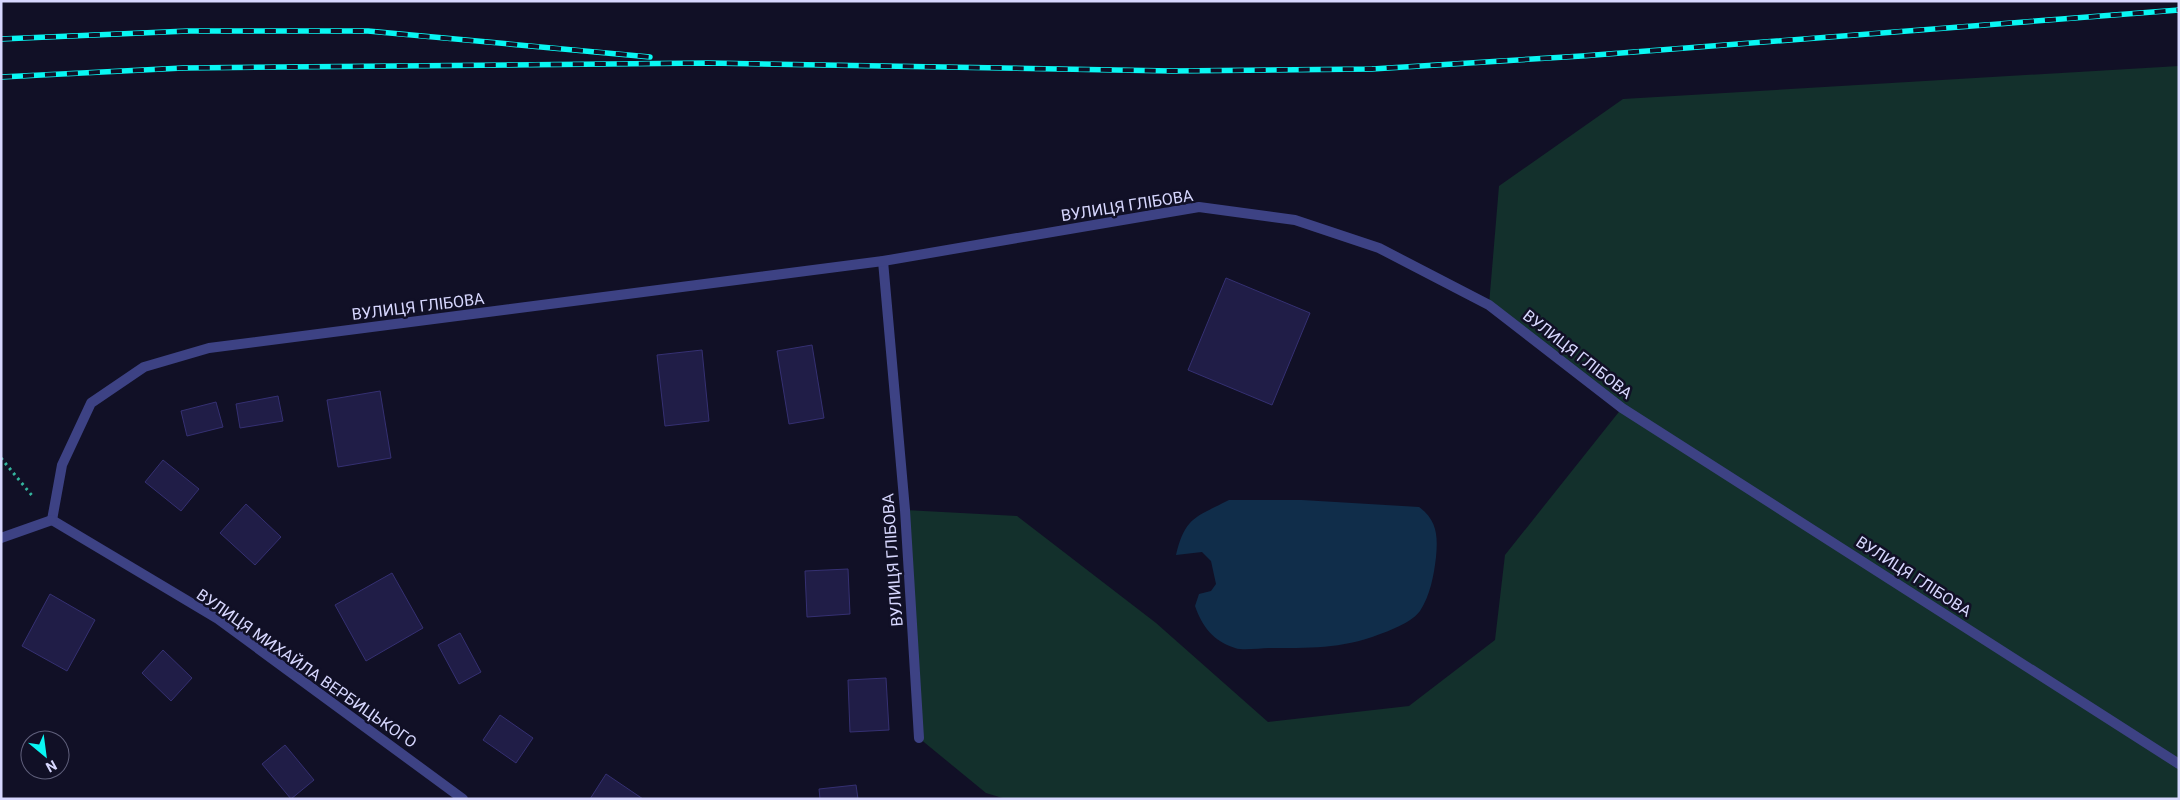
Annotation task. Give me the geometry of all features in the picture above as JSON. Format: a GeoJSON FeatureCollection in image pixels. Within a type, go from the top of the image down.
{"type":"FeatureCollection","features":[{"type":"Feature","properties":{"kind":"street","name":"ВУЛИЦЯ ГЛІБОВА"},"geometry":{"type":"LineString","coordinates":[[52,520],[62,465],[91,403],[144,367],[209,348],[884,262],[1199,207],[1295,220],[1379,248],[1489,305],[1622,408],[2179,764]]}},
{"type":"Feature","properties":{"kind":"street","name":"ВУЛИЦЯ ГЛІБОВА"},"geometry":{"type":"LineString","coordinates":[[884,262],[904,510],[919,738]]}},
{"type":"Feature","properties":{"kind":"street"},"geometry":{"type":"LineString","coordinates":[[1,538],[52,520]]}},
{"type":"Feature","properties":{"kind":"street","name":"ВУЛИЦЯ МИХАЙЛА ВЕРБИЦЬКОГО"},"geometry":{"type":"LineString","coordinates":[[52,520],[218,619],[463,799]]}},
{"type":"Feature","properties":{"kind":"path"},"geometry":{"type":"LineString","coordinates":[[1,458],[52,520]]}},
{"type":"Feature","properties":{"kind":"green space"},"geometry":{"type":"Polygon","coordinates":[[[2179,66],[2179,799],[1006,799],[986,793],[919,738],[905,510],[1017,516],[1156,623],[1268,722],[1409,706],[1495,640],[1505,555],[1622,408],[1489,305],[1499,186],[1623,99],[2179,66]]]}},
{"type":"Feature","properties":{"kind":"water"},"geometry":{"type":"Polygon","coordinates":[[[1229,500],[1302,500],[1419,507],[1430,517],[1435,529],[1437,542],[1433,578],[1420,611],[1402,625],[1378,635],[1347,644],[1318,647],[1239,649],[1220,641],[1209,632],[1195,606],[1199,594],[1211,591],[1216,584],[1211,561],[1202,552],[1176,555],[1183,533],[1188,525],[1208,510],[1229,500]]]}},
{"type":"Feature","properties":{"kind":"building"},"geometry":{"type":"Polygon","coordinates":[[[1226,278],[1310,313],[1272,405],[1188,370],[1226,278]]]}},
{"type":"Feature","properties":{"kind":"building"},"geometry":{"type":"Polygon","coordinates":[[[812,345],[824,418],[789,424],[777,351],[812,345]]]}},
{"type":"Feature","properties":{"kind":"building"},"geometry":{"type":"Polygon","coordinates":[[[702,350],[709,421],[665,426],[657,355],[702,350]]]}},
{"type":"Feature","properties":{"kind":"building"},"geometry":{"type":"Polygon","coordinates":[[[380,391],[391,458],[338,467],[327,400],[380,391]]]}},
{"type":"Feature","properties":{"kind":"building"},"geometry":{"type":"Polygon","coordinates":[[[278,396],[283,421],[240,428],[236,404],[278,396]]]}},
{"type":"Feature","properties":{"kind":"building"},"geometry":{"type":"Polygon","coordinates":[[[216,402],[223,427],[187,436],[181,411],[216,402]]]}},
{"type":"Feature","properties":{"kind":"building"},"geometry":{"type":"Polygon","coordinates":[[[163,460],[199,489],[181,511],[145,482],[163,460]]]}},
{"type":"Feature","properties":{"kind":"building"},"geometry":{"type":"Polygon","coordinates":[[[246,504],[281,537],[255,565],[220,533],[246,504]]]}},
{"type":"Feature","properties":{"kind":"building"},"geometry":{"type":"Polygon","coordinates":[[[848,569],[850,614],[807,617],[805,571],[848,569]]]}},
{"type":"Feature","properties":{"kind":"building"},"geometry":{"type":"Polygon","coordinates":[[[392,573],[423,628],[366,661],[335,605],[392,573]]]}},
{"type":"Feature","properties":{"kind":"building"},"geometry":{"type":"Polygon","coordinates":[[[50,594],[95,620],[67,671],[22,646],[50,594]]]}},
{"type":"Feature","properties":{"kind":"building"},"geometry":{"type":"Polygon","coordinates":[[[460,633],[481,672],[459,684],[438,645],[460,633]]]}},
{"type":"Feature","properties":{"kind":"building"},"geometry":{"type":"Polygon","coordinates":[[[163,650],[192,678],[171,701],[142,673],[163,650]]]}},
{"type":"Feature","properties":{"kind":"building"},"geometry":{"type":"Polygon","coordinates":[[[886,678],[889,730],[850,732],[848,680],[886,678]]]}},
{"type":"Feature","properties":{"kind":"building"},"geometry":{"type":"Polygon","coordinates":[[[500,715],[533,738],[516,763],[483,740],[500,715]]]}},
{"type":"Feature","properties":{"kind":"building"},"geometry":{"type":"Polygon","coordinates":[[[285,745],[314,780],[291,799],[262,764],[285,745]]]}},
{"type":"Feature","properties":{"kind":"building"},"geometry":{"type":"Polygon","coordinates":[[[606,774],[643,799],[590,799],[606,774]]]}},
{"type":"Feature","properties":{"kind":"building"},"geometry":{"type":"Polygon","coordinates":[[[856,785],[858,799],[820,799],[819,789],[856,785]]]}},
{"type":"Feature","properties":{"kind":"railway"},"geometry":{"type":"LineString","coordinates":[[1,77],[183,68],[708,63],[1172,71],[1372,69],[1582,56],[2179,10]]}},
{"type":"Feature","properties":{"kind":"railway"},"geometry":{"type":"LineString","coordinates":[[1,39],[188,31],[368,31],[650,57]]}}]}
